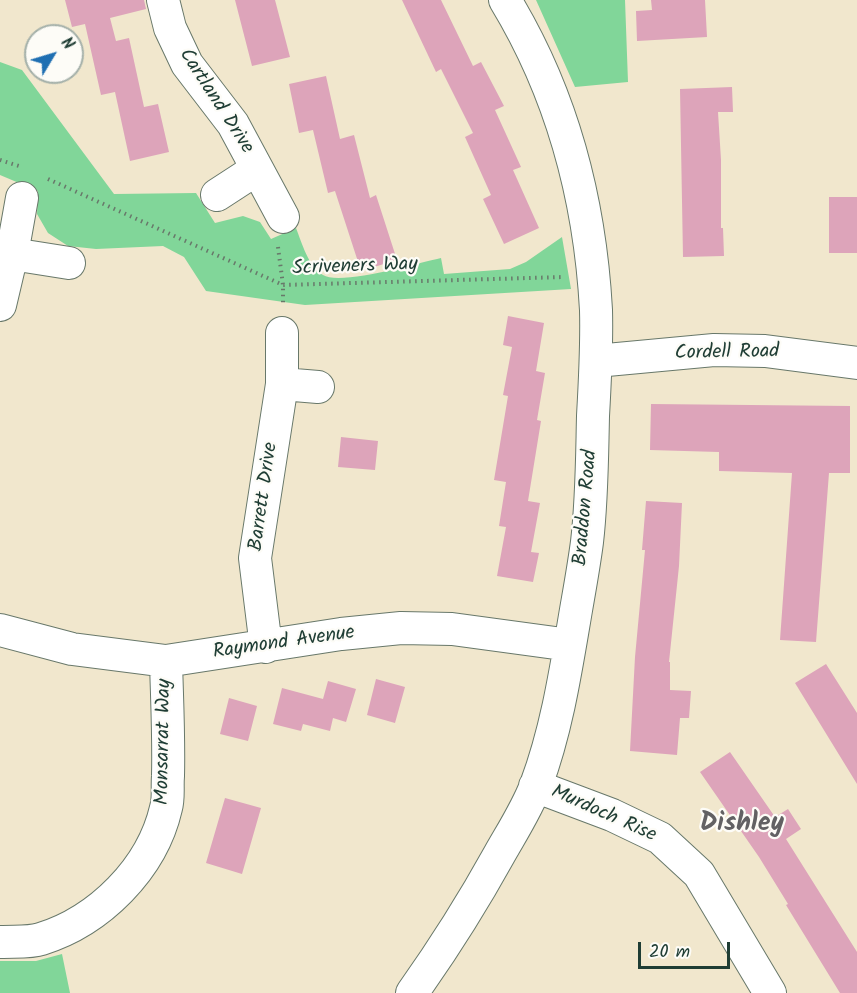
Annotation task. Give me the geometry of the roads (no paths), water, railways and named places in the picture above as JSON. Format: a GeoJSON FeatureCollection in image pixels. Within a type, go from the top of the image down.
{"type":"FeatureCollection","features":[{"type":"Feature","properties":{"kind":"street","name":"Cartland Drive"},"geometry":{"type":"LineString","coordinates":[[163,0],[170,28],[187,64],[232,124],[283,217]]}},
{"type":"Feature","properties":{"kind":"street","name":"Braddon Road"},"geometry":{"type":"LineString","coordinates":[[412,993],[440,955],[470,906],[535,786],[554,724],[587,542],[596,362],[596,312],[590,242],[578,179],[564,129],[534,54],[505,0]]}},
{"type":"Feature","properties":{"kind":"street","name":"Cartland Drive"},"geometry":{"type":"LineString","coordinates":[[217,195],[257,169]]}},
{"type":"Feature","properties":{"kind":"street"},"geometry":{"type":"LineString","coordinates":[[0,305],[12,254],[32,188]]}},
{"type":"Feature","properties":{"kind":"street"},"geometry":{"type":"LineString","coordinates":[[12,254],[69,263]]}},
{"type":"Feature","properties":{"kind":"street","name":"Barrett Drive"},"geometry":{"type":"LineString","coordinates":[[266,647],[255,558],[282,384],[282,333]]}},
{"type":"Feature","properties":{"kind":"street","name":"Cordell Road"},"geometry":{"type":"LineString","coordinates":[[596,362],[714,350],[765,351],[857,363]]}},
{"type":"Feature","properties":{"kind":"street"},"geometry":{"type":"LineString","coordinates":[[282,384],[318,387]]}},
{"type":"Feature","properties":{"kind":"street","name":"Raymond Avenue"},"geometry":{"type":"LineString","coordinates":[[0,630],[72,650],[166,661],[341,634],[401,628],[452,629],[570,645]]}},
{"type":"Feature","properties":{"kind":"street","name":"Monsarrat Way"},"geometry":{"type":"LineString","coordinates":[[0,942],[39,940],[78,924],[113,898],[137,869],[154,842],[167,808],[169,758],[166,661]]}},
{"type":"Feature","properties":{"kind":"street","name":"Murdoch Rise"},"geometry":{"type":"LineString","coordinates":[[535,786],[612,815],[660,838],[699,874],[770,993]]}},
{"type":"Feature","properties":{"kind":"district","name":"Dishley"},"geometry":{"type":"Point","coordinates":[742,826]}}]}
